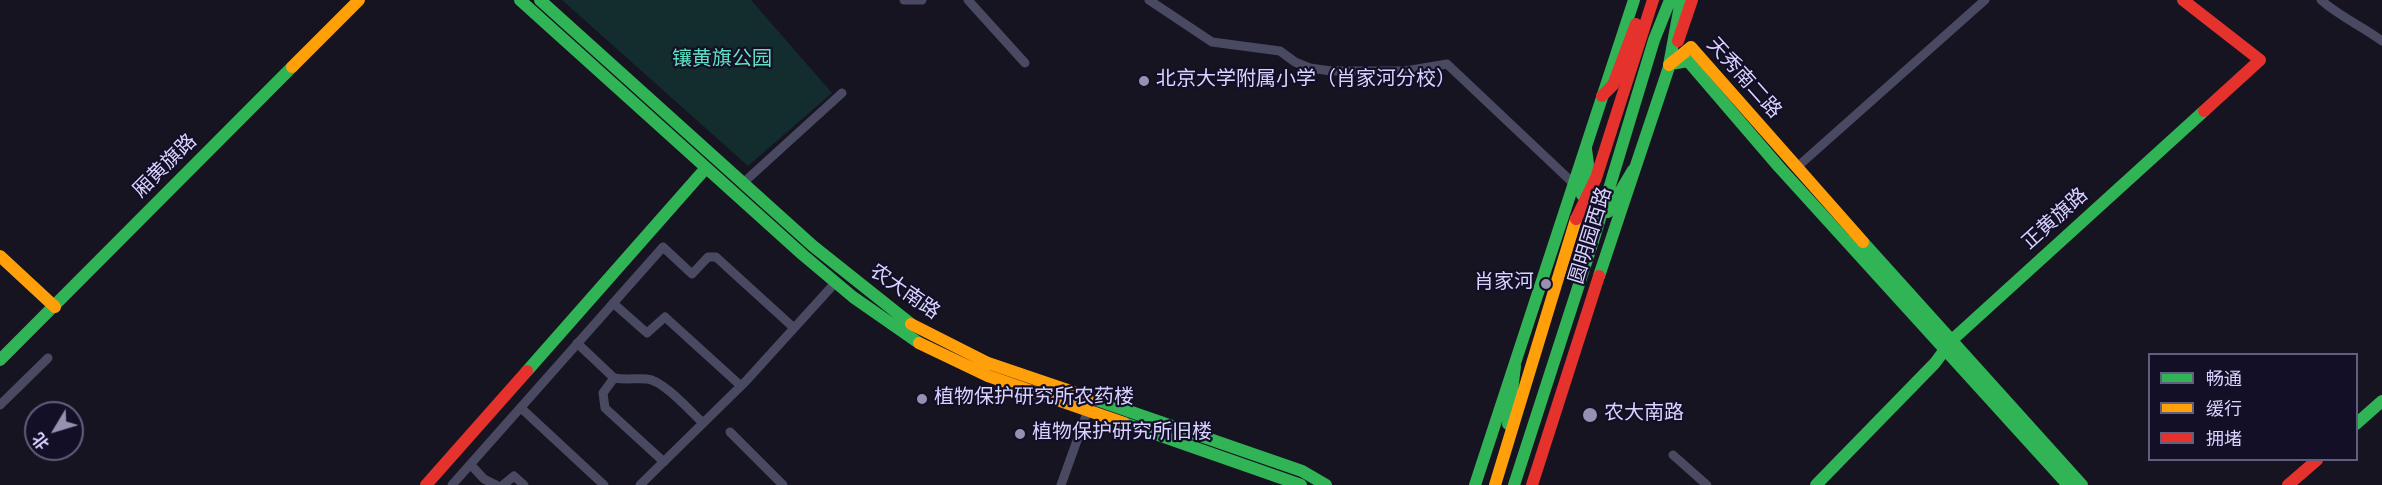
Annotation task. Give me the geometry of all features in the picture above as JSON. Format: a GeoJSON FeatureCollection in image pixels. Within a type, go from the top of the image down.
{"type":"FeatureCollection","features":[{"type":"Feature","properties":{"kind":"street","name":"厢黄旗路"},"geometry":{"type":"LineString","coordinates":[[0,360],[359,0]]}},
{"type":"Feature","properties":{"kind":"street","name":"农大南路"},"geometry":{"type":"LineString","coordinates":[[520,0],[835,283],[896,328],[954,362],[988,376],[1301,485]]}},
{"type":"Feature","properties":{"kind":"street","name":"农大南路"},"geometry":{"type":"LineString","coordinates":[[540,0],[861,287],[931,336],[988,363],[1248,450],[1302,471],[1326,485]]}},
{"type":"Feature","properties":{"kind":"street"},"geometry":{"type":"LineString","coordinates":[[904,0],[922,0]]}},
{"type":"Feature","properties":{"kind":"street"},"geometry":{"type":"LineString","coordinates":[[968,0],[1025,63]]}},
{"type":"Feature","properties":{"kind":"street"},"geometry":{"type":"LineString","coordinates":[[1149,0],[1212,42],[1280,51],[1295,62],[1310,68],[1405,71],[1446,64],[1573,183]]}},
{"type":"Feature","properties":{"kind":"street","name":"圆明园西路"},"geometry":{"type":"LineString","coordinates":[[1475,485],[1634,0]]}},
{"type":"Feature","properties":{"kind":"street"},"geometry":{"type":"LineString","coordinates":[[1602,96],[1613,85],[1642,9],[1652,0]]}},
{"type":"Feature","properties":{"kind":"street","name":"圆明园西路"},"geometry":{"type":"LineString","coordinates":[[1495,485],[1576,220],[1596,178],[1652,0]]}},
{"type":"Feature","properties":{"kind":"street","name":"圆明园西路"},"geometry":{"type":"LineString","coordinates":[[1514,485],[1595,235],[1654,40],[1670,0]]}},
{"type":"Feature","properties":{"kind":"street"},"geometry":{"type":"LineString","coordinates":[[1669,64],[1681,0]]}},
{"type":"Feature","properties":{"kind":"street","name":"圆明园西路"},"geometry":{"type":"LineString","coordinates":[[1532,485],[1633,170],[1692,0]]}},
{"type":"Feature","properties":{"kind":"street"},"geometry":{"type":"LineString","coordinates":[[1796,168],[1985,0]]}},
{"type":"Feature","properties":{"kind":"street","name":"正黄旗路"},"geometry":{"type":"LineString","coordinates":[[1816,485],[1949,345],[2260,60],[2183,0]]}},
{"type":"Feature","properties":{"kind":"street"},"geometry":{"type":"LineString","coordinates":[[2321,0],[2347,20],[2363,26],[2382,41]]}},
{"type":"Feature","properties":{"kind":"street","name":"天秀南二路"},"geometry":{"type":"LineString","coordinates":[[1669,64],[1691,47],[2068,485]]}},
{"type":"Feature","properties":{"kind":"street","name":"天秀南二路"},"geometry":{"type":"LineString","coordinates":[[1669,64],[1688,61],[1779,167],[2082,485]]}},
{"type":"Feature","properties":{"kind":"street"},"geometry":{"type":"LineString","coordinates":[[743,183],[842,93]]}},
{"type":"Feature","properties":{"kind":"street"},"geometry":{"type":"LineString","coordinates":[[1576,220],[1588,164],[1586,149]]}},
{"type":"Feature","properties":{"kind":"street"},"geometry":{"type":"LineString","coordinates":[[426,485],[706,168]]}},
{"type":"Feature","properties":{"kind":"street"},"geometry":{"type":"LineString","coordinates":[[1595,235],[1633,170]]}},
{"type":"Feature","properties":{"kind":"street"},"geometry":{"type":"LineString","coordinates":[[453,485],[663,247],[692,274],[708,257],[716,257],[794,328]]}},
{"type":"Feature","properties":{"kind":"street"},"geometry":{"type":"LineString","coordinates":[[0,256],[55,307]]}},
{"type":"Feature","properties":{"kind":"street"},"geometry":{"type":"LineString","coordinates":[[640,485],[741,386],[835,283]]}},
{"type":"Feature","properties":{"kind":"street"},"geometry":{"type":"LineString","coordinates":[[613,303],[647,333],[665,317],[741,386]]}},
{"type":"Feature","properties":{"kind":"street"},"geometry":{"type":"LineString","coordinates":[[577,344],[614,378],[632,381],[649,379],[660,384],[703,423]]}},
{"type":"Feature","properties":{"kind":"street"},"geometry":{"type":"LineString","coordinates":[[0,405],[48,358]]}},
{"type":"Feature","properties":{"kind":"street"},"geometry":{"type":"LineString","coordinates":[[1503,461],[1515,366]]}},
{"type":"Feature","properties":{"kind":"street"},"geometry":{"type":"LineString","coordinates":[[614,378],[603,393],[605,408],[663,462]]}},
{"type":"Feature","properties":{"kind":"street"},"geometry":{"type":"LineString","coordinates":[[2358,422],[2382,402]]}},
{"type":"Feature","properties":{"kind":"street"},"geometry":{"type":"LineString","coordinates":[[521,408],[604,485]]}},
{"type":"Feature","properties":{"kind":"street"},"geometry":{"type":"LineString","coordinates":[[1061,485],[1088,410]]}},
{"type":"Feature","properties":{"kind":"street"},"geometry":{"type":"LineString","coordinates":[[730,432],[783,485]]}},
{"type":"Feature","properties":{"kind":"street"},"geometry":{"type":"LineString","coordinates":[[1673,455],[1707,485]]}},
{"type":"Feature","properties":{"kind":"street"},"geometry":{"type":"LineString","coordinates":[[2288,485],[2315,461]]}},
{"type":"Feature","properties":{"kind":"street"},"geometry":{"type":"LineString","coordinates":[[471,465],[484,479],[496,485]]}},
{"type":"Feature","properties":{"kind":"street"},"geometry":{"type":"LineString","coordinates":[[503,485],[514,476],[524,485]]}},
{"type":"Feature","properties":{"kind":"green space","name":"镶黄旗公园"},"geometry":{"type":"Polygon","coordinates":[[[562,0],[751,0],[832,93],[748,166],[562,0]]]}},
{"type":"Feature","properties":{"kind":"traffic: fast"},"geometry":{"type":"LineString","coordinates":[[520,0],[803,255],[853,297],[919,343]]}},
{"type":"Feature","properties":{"kind":"traffic: fast"},"geometry":{"type":"LineString","coordinates":[[540,0],[813,246],[911,324]]}},
{"type":"Feature","properties":{"kind":"traffic: fast"},"geometry":{"type":"LineString","coordinates":[[1475,485],[1634,0]]}},
{"type":"Feature","properties":{"kind":"traffic: fast"},"geometry":{"type":"LineString","coordinates":[[1514,485],[1595,235],[1654,40],[1670,0]]}},
{"type":"Feature","properties":{"kind":"traffic: fast"},"geometry":{"type":"LineString","coordinates":[[1669,65],[1681,0]]}},
{"type":"Feature","properties":{"kind":"traffic: fast"},"geometry":{"type":"LineString","coordinates":[[1599,276],[1672,58]]}},
{"type":"Feature","properties":{"kind":"traffic: fast"},"geometry":{"type":"LineString","coordinates":[[1671,64],[1688,61],[1779,167],[2068,485]]}},
{"type":"Feature","properties":{"kind":"traffic: fast"},"geometry":{"type":"LineString","coordinates":[[0,360],[292,67]]}},
{"type":"Feature","properties":{"kind":"traffic: fast"},"geometry":{"type":"LineString","coordinates":[[1816,485],[1935,363],[1952,340],[2204,111]]}},
{"type":"Feature","properties":{"kind":"traffic: fast"},"geometry":{"type":"LineString","coordinates":[[1582,195],[1588,164],[1586,149]]}},
{"type":"Feature","properties":{"kind":"traffic: fast"},"geometry":{"type":"LineString","coordinates":[[527,371],[706,168]]}},
{"type":"Feature","properties":{"kind":"traffic: fast"},"geometry":{"type":"LineString","coordinates":[[1608,212],[1633,170]]}},
{"type":"Feature","properties":{"kind":"traffic: fast"},"geometry":{"type":"LineString","coordinates":[[1863,242],[2082,485]]}},
{"type":"Feature","properties":{"kind":"traffic: fast"},"geometry":{"type":"LineString","coordinates":[[1508,424],[1515,366]]}},
{"type":"Feature","properties":{"kind":"traffic: fast"},"geometry":{"type":"LineString","coordinates":[[1091,398],[1302,471],[1326,485]]}},
{"type":"Feature","properties":{"kind":"traffic: fast"},"geometry":{"type":"LineString","coordinates":[[2358,422],[2382,401]]}},
{"type":"Feature","properties":{"kind":"traffic: fast"},"geometry":{"type":"LineString","coordinates":[[1124,423],[1301,485]]}},
{"type":"Feature","properties":{"kind":"traffic: slow"},"geometry":{"type":"LineString","coordinates":[[292,67],[359,0]]}},
{"type":"Feature","properties":{"kind":"traffic: slow"},"geometry":{"type":"LineString","coordinates":[[1669,65],[1691,47],[1863,242]]}},
{"type":"Feature","properties":{"kind":"traffic: slow"},"geometry":{"type":"LineString","coordinates":[[1495,485],[1576,219]]}},
{"type":"Feature","properties":{"kind":"traffic: slow"},"geometry":{"type":"LineString","coordinates":[[0,256],[55,307]]}},
{"type":"Feature","properties":{"kind":"traffic: slow"},"geometry":{"type":"LineString","coordinates":[[911,324],[988,363],[1091,398]]}},
{"type":"Feature","properties":{"kind":"traffic: slow"},"geometry":{"type":"LineString","coordinates":[[919,343],[988,376],[1124,423]]}},
{"type":"Feature","properties":{"kind":"traffic: jam"},"geometry":{"type":"LineString","coordinates":[[1576,219],[1596,178],[1653,0]]}},
{"type":"Feature","properties":{"kind":"traffic: jam"},"geometry":{"type":"LineString","coordinates":[[1678,41],[1692,0]]}},
{"type":"Feature","properties":{"kind":"traffic: jam"},"geometry":{"type":"LineString","coordinates":[[2183,0],[2260,60],[2204,111]]}},
{"type":"Feature","properties":{"kind":"traffic: jam"},"geometry":{"type":"LineString","coordinates":[[1602,96],[1613,85],[1636,24]]}},
{"type":"Feature","properties":{"kind":"traffic: jam"},"geometry":{"type":"LineString","coordinates":[[1532,485],[1599,276]]}},
{"type":"Feature","properties":{"kind":"traffic: jam"},"geometry":{"type":"LineString","coordinates":[[426,485],[527,371]]}},
{"type":"Feature","properties":{"kind":"traffic: jam"},"geometry":{"type":"LineString","coordinates":[[2288,485],[2316,461]]}},
{"type":"Feature","properties":{"kind":"place","name":"北京大学附属小学（肖家河分校）"},"geometry":{"type":"Point","coordinates":[1144,81]}},
{"type":"Feature","properties":{"kind":"place","name":"肖家河"},"geometry":{"type":"Point","coordinates":[1546,284]}},
{"type":"Feature","properties":{"kind":"place","name":"植物保护研究所农药楼"},"geometry":{"type":"Point","coordinates":[922,399]}},
{"type":"Feature","properties":{"kind":"place","name":"农大南路"},"geometry":{"type":"Point","coordinates":[1590,415]}},
{"type":"Feature","properties":{"kind":"place","name":"植物保护研究所旧楼"},"geometry":{"type":"Point","coordinates":[1020,434]}}]}
